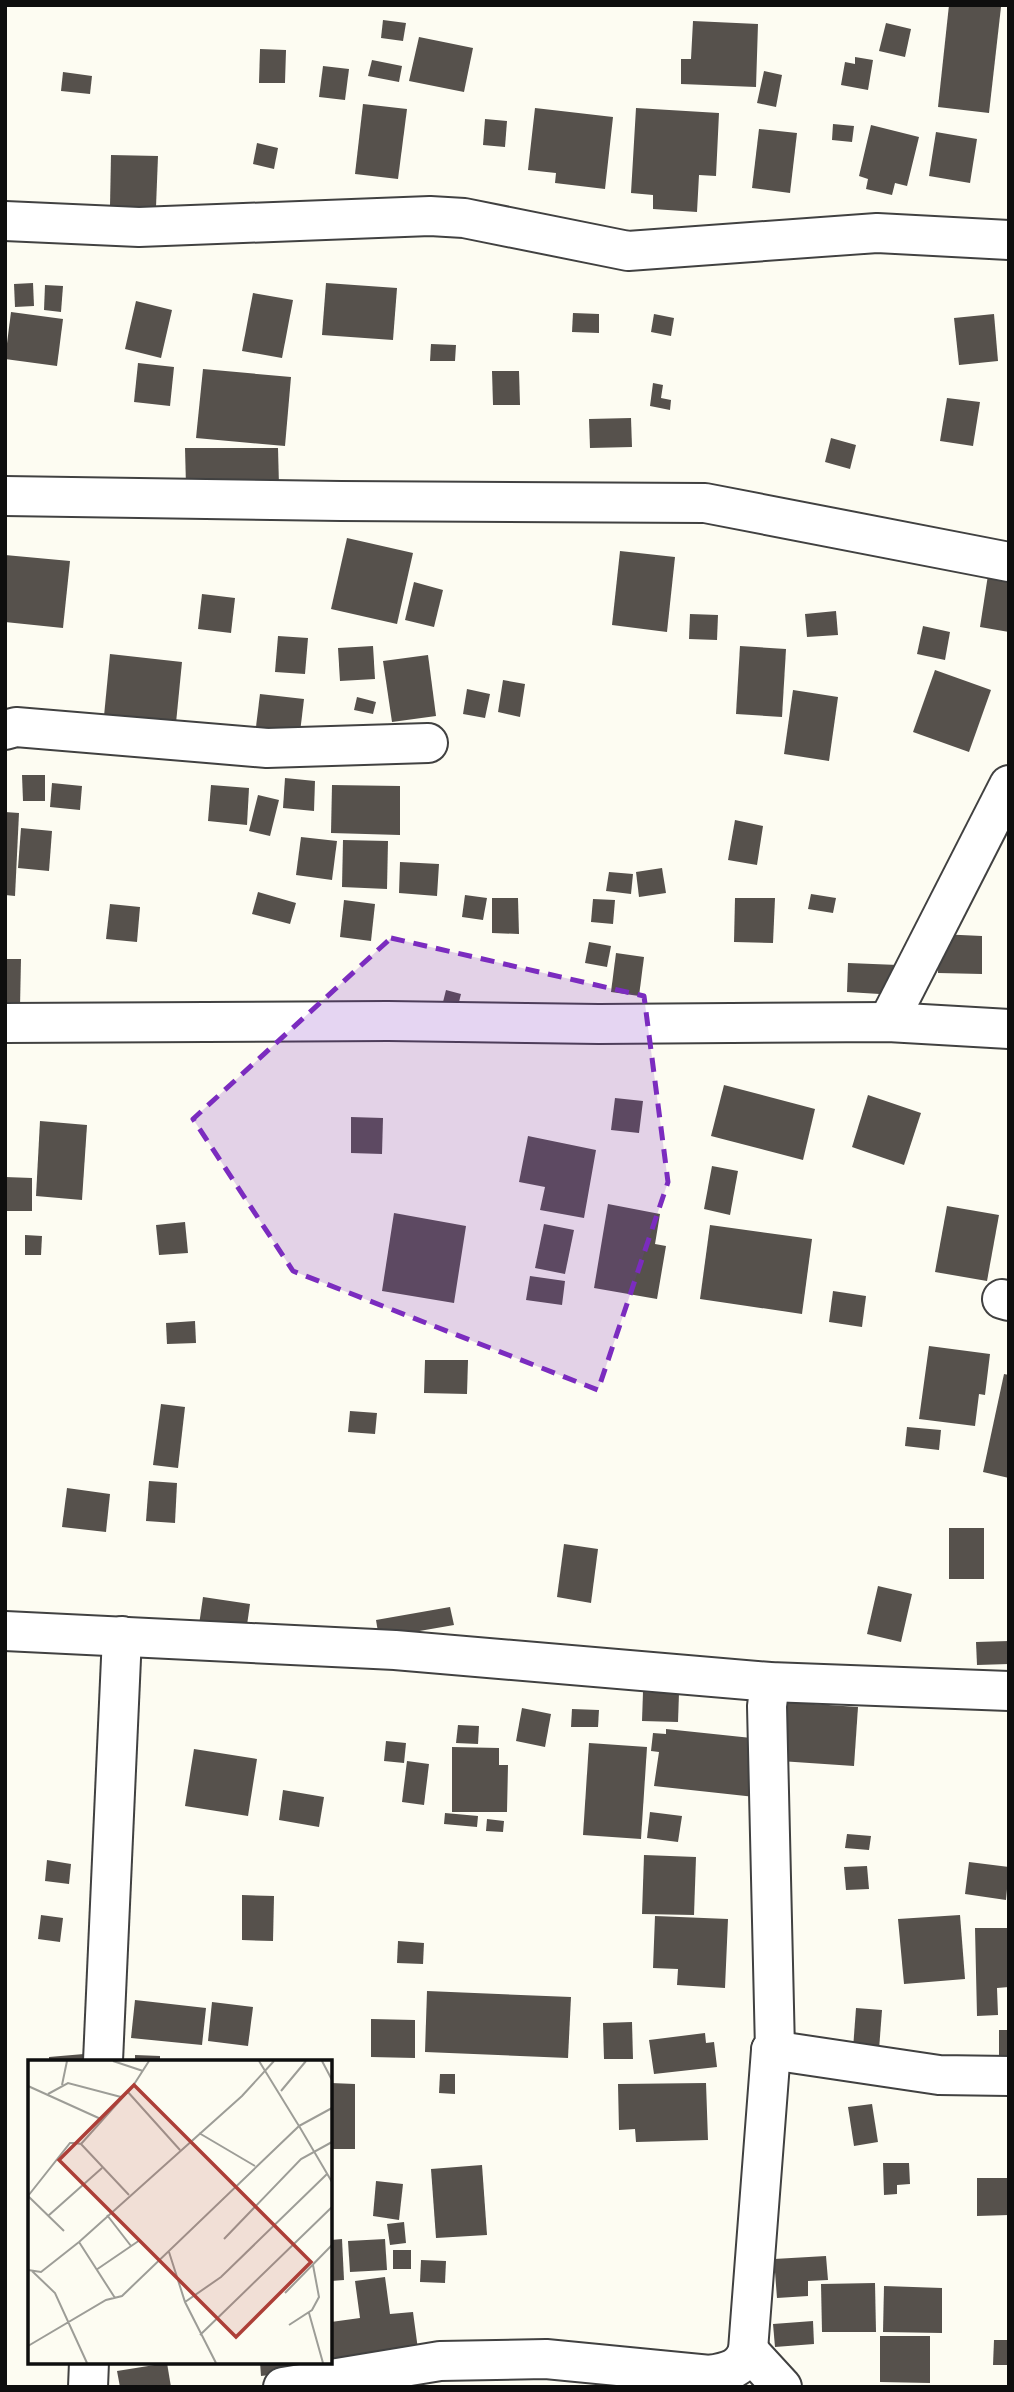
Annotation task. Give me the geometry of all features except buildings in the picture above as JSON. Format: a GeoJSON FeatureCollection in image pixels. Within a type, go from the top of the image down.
{"type":"FeatureCollection","features":[{"type":"Feature","properties":{"kind":"street"},"geometry":{"type":"LineString","coordinates":[[5,221],[139,227],[430,216],[464,218],[628,251],[877,233],[1009,240]]}},
{"type":"Feature","properties":{"kind":"street"},"geometry":{"type":"LineString","coordinates":[[5,496],[705,503],[1009,562]]}},
{"type":"Feature","properties":{"kind":"street"},"geometry":{"type":"LineString","coordinates":[[5,730],[16,727],[267,748],[428,743]]}},
{"type":"Feature","properties":{"kind":"street"},"geometry":{"type":"LineString","coordinates":[[888,1022],[1009,785]]}},
{"type":"Feature","properties":{"kind":"street"},"geometry":{"type":"LineString","coordinates":[[5,1023],[888,1022],[1009,1029]]}},
{"type":"Feature","properties":{"kind":"street"},"geometry":{"type":"LineString","coordinates":[[5,1631],[394,1650],[771,1682],[1009,1691]]}},
{"type":"Feature","properties":{"kind":"street"},"geometry":{"type":"LineString","coordinates":[[103,2060],[122,1636]]}},
{"type":"Feature","properties":{"kind":"street"},"geometry":{"type":"LineString","coordinates":[[771,1682],[767,1706],[775,2050],[771,2050]]}},
{"type":"Feature","properties":{"kind":"street"},"geometry":{"type":"LineString","coordinates":[[771,2050],[939,2075],[1009,2076]]}},
{"type":"Feature","properties":{"kind":"street"},"geometry":{"type":"LineString","coordinates":[[283,2387],[444,2374],[546,2359],[710,2375],[727,2372],[741,2365],[748,2350],[771,2050]]}},
{"type":"Feature","properties":{"kind":"street"},"geometry":{"type":"LineString","coordinates":[[748,2350],[782,2387]]}},
{"type":"Feature","properties":{"kind":"street"},"geometry":{"type":"LineString","coordinates":[[88,2387],[89,2364]]}},
{"type":"Feature","properties":{"kind":"highlighted area"},"geometry":{"type":"Polygon","coordinates":[[[391,938],[644,996],[668,1182],[598,1390],[293,1271],[193,1119],[391,938]]]}}]}
